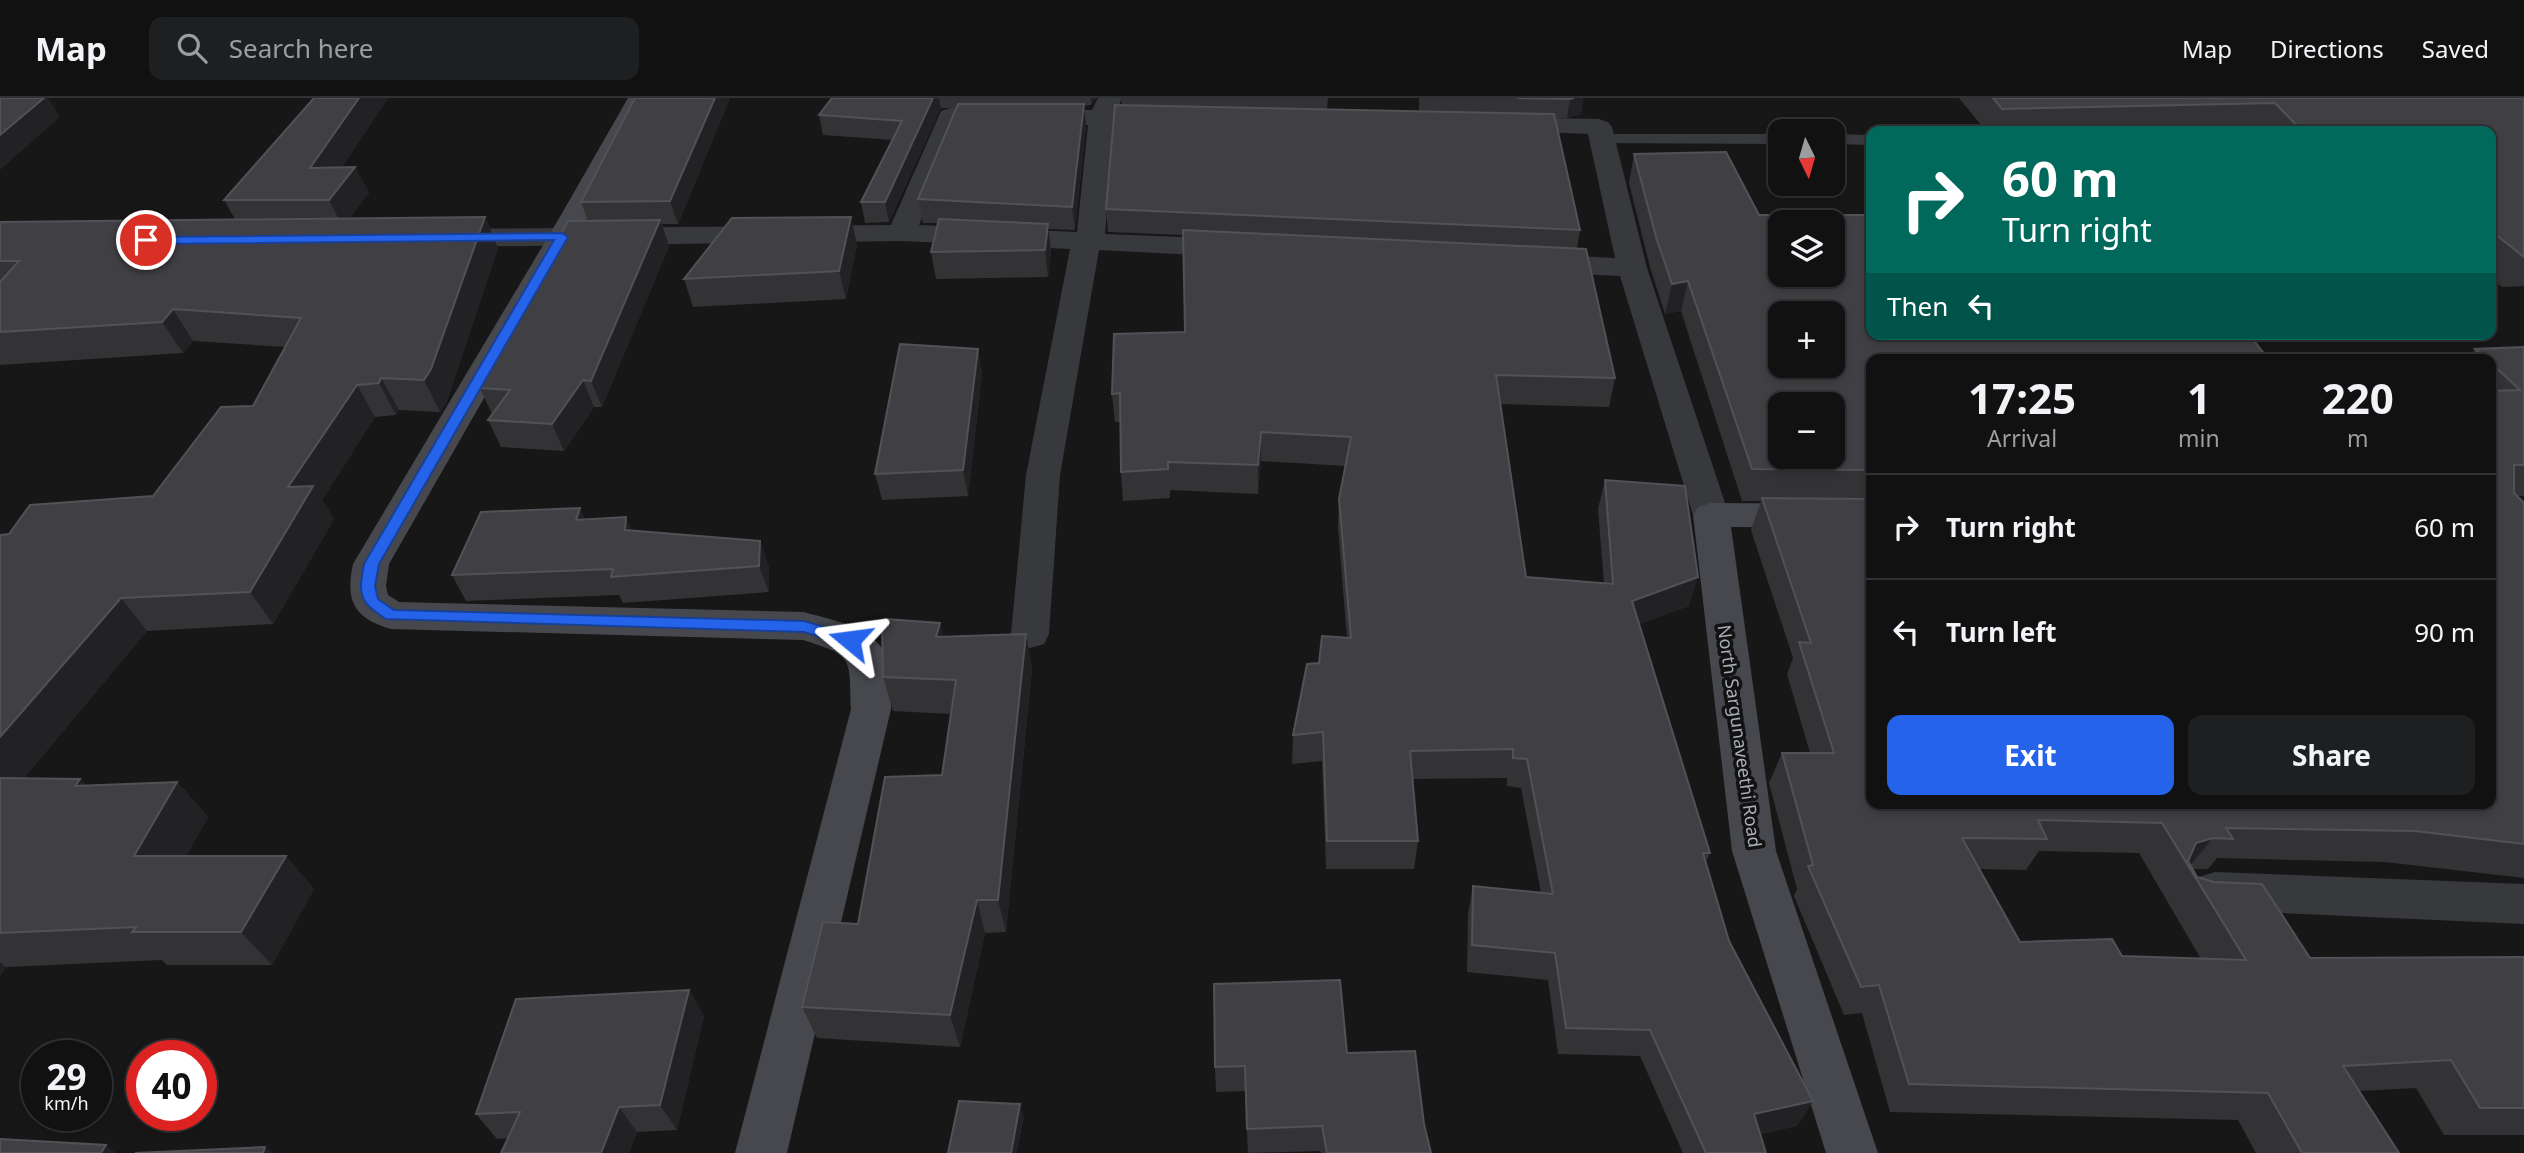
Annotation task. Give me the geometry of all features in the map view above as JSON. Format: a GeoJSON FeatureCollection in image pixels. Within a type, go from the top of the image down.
{"type":"FeatureCollection","features":[{"type":"Feature","properties":{"kind":"street"},"geometry":{"type":"LineString","coordinates":[[640,98],[371,564],[367,586],[371,602],[391,615],[804,626],[850,640],[869,661],[871,709],[761,1153]]}},
{"type":"Feature","properties":{"kind":"street"},"geometry":{"type":"LineString","coordinates":[[902,233],[950,116],[1106,107],[1185,118]]}},
{"type":"Feature","properties":{"kind":"street"},"geometry":{"type":"LineString","coordinates":[[1030,634],[1043,475],[1086,241],[1090,240],[1106,107]]}},
{"type":"Feature","properties":{"kind":"street"},"geometry":{"type":"LineString","coordinates":[[1474,124],[1598,124],[1632,268],[1711,515],[1866,516]]}},
{"type":"Feature","properties":{"kind":"street"},"geometry":{"type":"LineString","coordinates":[[410,238],[902,233],[1256,249]]}},
{"type":"Feature","properties":{"kind":"street"},"geometry":{"type":"LineString","coordinates":[[1507,261],[1632,268]]}},
{"type":"Feature","properties":{"kind":"street","name":"North Sargunaveethi Road"},"geometry":{"type":"LineString","coordinates":[[1711,515],[1754,851],[1852,1153]]}},
{"type":"Feature","properties":{"kind":"street"},"geometry":{"type":"LineString","coordinates":[[2189,890],[2524,904]]}},
{"type":"Feature","properties":{"kind":"lane"},"geometry":{"type":"LineString","coordinates":[[1598,124],[1768,138]]}},
{"type":"Feature","properties":{"kind":"lane"},"geometry":{"type":"LineString","coordinates":[[1845,139],[1866,139]]}},
{"type":"Feature","properties":{"kind":"building"},"geometry":{"type":"Polygon","coordinates":[[[0,98],[44,98],[0,135],[0,98]]]}},
{"type":"Feature","properties":{"kind":"building"},"geometry":{"type":"Polygon","coordinates":[[[314,98],[359,98],[310,168],[355,167],[329,200],[224,200],[314,98]]]}},
{"type":"Feature","properties":{"kind":"building"},"geometry":{"type":"Polygon","coordinates":[[[635,98],[715,98],[670,201],[581,202],[635,98]]]}},
{"type":"Feature","properties":{"kind":"building"},"geometry":{"type":"Polygon","coordinates":[[[832,98],[933,98],[885,202],[861,202],[902,121],[819,115],[832,98]]]}},
{"type":"Feature","properties":{"kind":"building"},"geometry":{"type":"Polygon","coordinates":[[[1993,98],[2524,98],[2524,257],[2496,235],[2496,126],[2297,126],[2275,103],[2002,109],[1993,98]]]}},
{"type":"Feature","properties":{"kind":"building"},"geometry":{"type":"Polygon","coordinates":[[[958,104],[1084,104],[1072,207],[918,199],[958,104]]]}},
{"type":"Feature","properties":{"kind":"building"},"geometry":{"type":"Polygon","coordinates":[[[1115,105],[1554,114],[1580,230],[1106,209],[1115,105]]]}},
{"type":"Feature","properties":{"kind":"building"},"geometry":{"type":"Polygon","coordinates":[[[1726,152],[1759,215],[1768,215],[1768,287],[1845,287],[1845,215],[1866,215],[1866,340],[2254,340],[2264,354],[1866,354],[1866,470],[1752,469],[1688,281],[1672,284],[1656,237],[1634,154],[1726,152]]]}},
{"type":"Feature","properties":{"kind":"building"},"geometry":{"type":"Polygon","coordinates":[[[485,217],[431,369],[424,380],[381,378],[379,383],[357,385],[288,487],[313,486],[250,592],[121,598],[0,737],[0,535],[9,534],[30,505],[153,496],[221,407],[253,406],[301,318],[173,309],[162,322],[0,332],[0,282],[19,261],[0,261],[0,222],[485,217]]]}},
{"type":"Feature","properties":{"kind":"building"},"geometry":{"type":"Polygon","coordinates":[[[851,217],[839,271],[684,279],[732,218],[851,217]]]}},
{"type":"Feature","properties":{"kind":"building"},"geometry":{"type":"Polygon","coordinates":[[[939,219],[1048,224],[1045,250],[931,252],[939,219]]]}},
{"type":"Feature","properties":{"kind":"building"},"geometry":{"type":"Polygon","coordinates":[[[660,220],[591,381],[583,380],[552,424],[488,420],[510,390],[480,388],[568,221],[660,220]]]}},
{"type":"Feature","properties":{"kind":"building"},"geometry":{"type":"Polygon","coordinates":[[[1183,230],[1586,249],[1615,378],[1496,375],[1526,577],[1613,584],[1605,480],[1685,486],[1698,577],[1632,601],[1710,853],[1703,853],[1729,941],[1813,1101],[1754,1114],[1766,1153],[1706,1153],[1650,1030],[1566,1028],[1555,953],[1472,945],[1473,886],[1553,894],[1527,759],[1513,758],[1513,749],[1410,751],[1418,841],[1327,841],[1323,732],[1293,735],[1307,664],[1319,663],[1322,636],[1351,638],[1339,499],[1351,437],[1261,432],[1258,465],[1168,462],[1168,469],[1121,472],[1120,393],[1112,394],[1114,334],[1185,332],[1183,230]]]}},
{"type":"Feature","properties":{"kind":"building"},"geometry":{"type":"Polygon","coordinates":[[[900,344],[978,349],[963,470],[875,474],[900,344]]]}},
{"type":"Feature","properties":{"kind":"building"},"geometry":{"type":"Polygon","coordinates":[[[2524,347],[2524,465],[2514,465],[2514,493],[2524,503],[2524,844],[2415,831],[2226,828],[2233,839],[2213,838],[2196,843],[2188,861],[2197,877],[2214,882],[2262,884],[2310,958],[2524,957],[2524,1108],[2480,1108],[2451,1060],[2343,1066],[2399,1153],[2302,1153],[2268,1093],[1909,1084],[1879,985],[1861,987],[1808,866],[1813,865],[1782,753],[1834,753],[1799,642],[1811,643],[1762,498],[1866,499],[1866,809],[2496,809],[2496,391],[2520,390],[2496,368],[2496,354],[2480,354],[2475,349],[2524,347]],[[2038,820],[2047,839],[1962,838],[2020,942],[2112,939],[2122,956],[2246,960],[2162,823],[2038,820]]]}},
{"type":"Feature","properties":{"kind":"building"},"geometry":{"type":"Polygon","coordinates":[[[580,508],[576,520],[626,517],[625,530],[760,541],[759,566],[611,577],[613,569],[452,575],[481,512],[580,508]]]}},
{"type":"Feature","properties":{"kind":"building"},"geometry":{"type":"Polygon","coordinates":[[[885,619],[940,623],[936,637],[1026,634],[998,900],[977,900],[950,1015],[802,1007],[823,922],[858,924],[885,777],[942,775],[956,680],[883,677],[882,628],[885,619]]]}},
{"type":"Feature","properties":{"kind":"building"},"geometry":{"type":"Polygon","coordinates":[[[0,778],[80,779],[75,786],[177,782],[134,856],[286,856],[241,932],[132,932],[136,927],[0,933],[0,778]]]}},
{"type":"Feature","properties":{"kind":"building"},"geometry":{"type":"Polygon","coordinates":[[[1340,980],[1347,1053],[1415,1051],[1424,1124],[1431,1153],[1327,1153],[1322,1126],[1247,1129],[1245,1066],[1215,1067],[1214,984],[1340,980]]]}},
{"type":"Feature","properties":{"kind":"building"},"geometry":{"type":"Polygon","coordinates":[[[689,990],[660,1105],[619,1107],[601,1153],[501,1153],[520,1112],[476,1114],[516,999],[689,990]]]}},
{"type":"Feature","properties":{"kind":"building"},"geometry":{"type":"Polygon","coordinates":[[[959,1101],[1020,1104],[1011,1153],[948,1153],[959,1101]]]}},
{"type":"Feature","properties":{"kind":"building"},"geometry":{"type":"Polygon","coordinates":[[[0,1139],[106,1145],[101,1153],[0,1153],[0,1139]]]}},
{"type":"Feature","properties":{"kind":"building"},"geometry":{"type":"Polygon","coordinates":[[[265,1147],[263,1153],[135,1153],[265,1147]]]}},
{"type":"Feature","properties":{"kind":"route"},"geometry":{"type":"LineString","coordinates":[[146,240],[562,237],[371,564],[367,586],[371,602],[391,615],[804,626],[850,640]]}}]}
